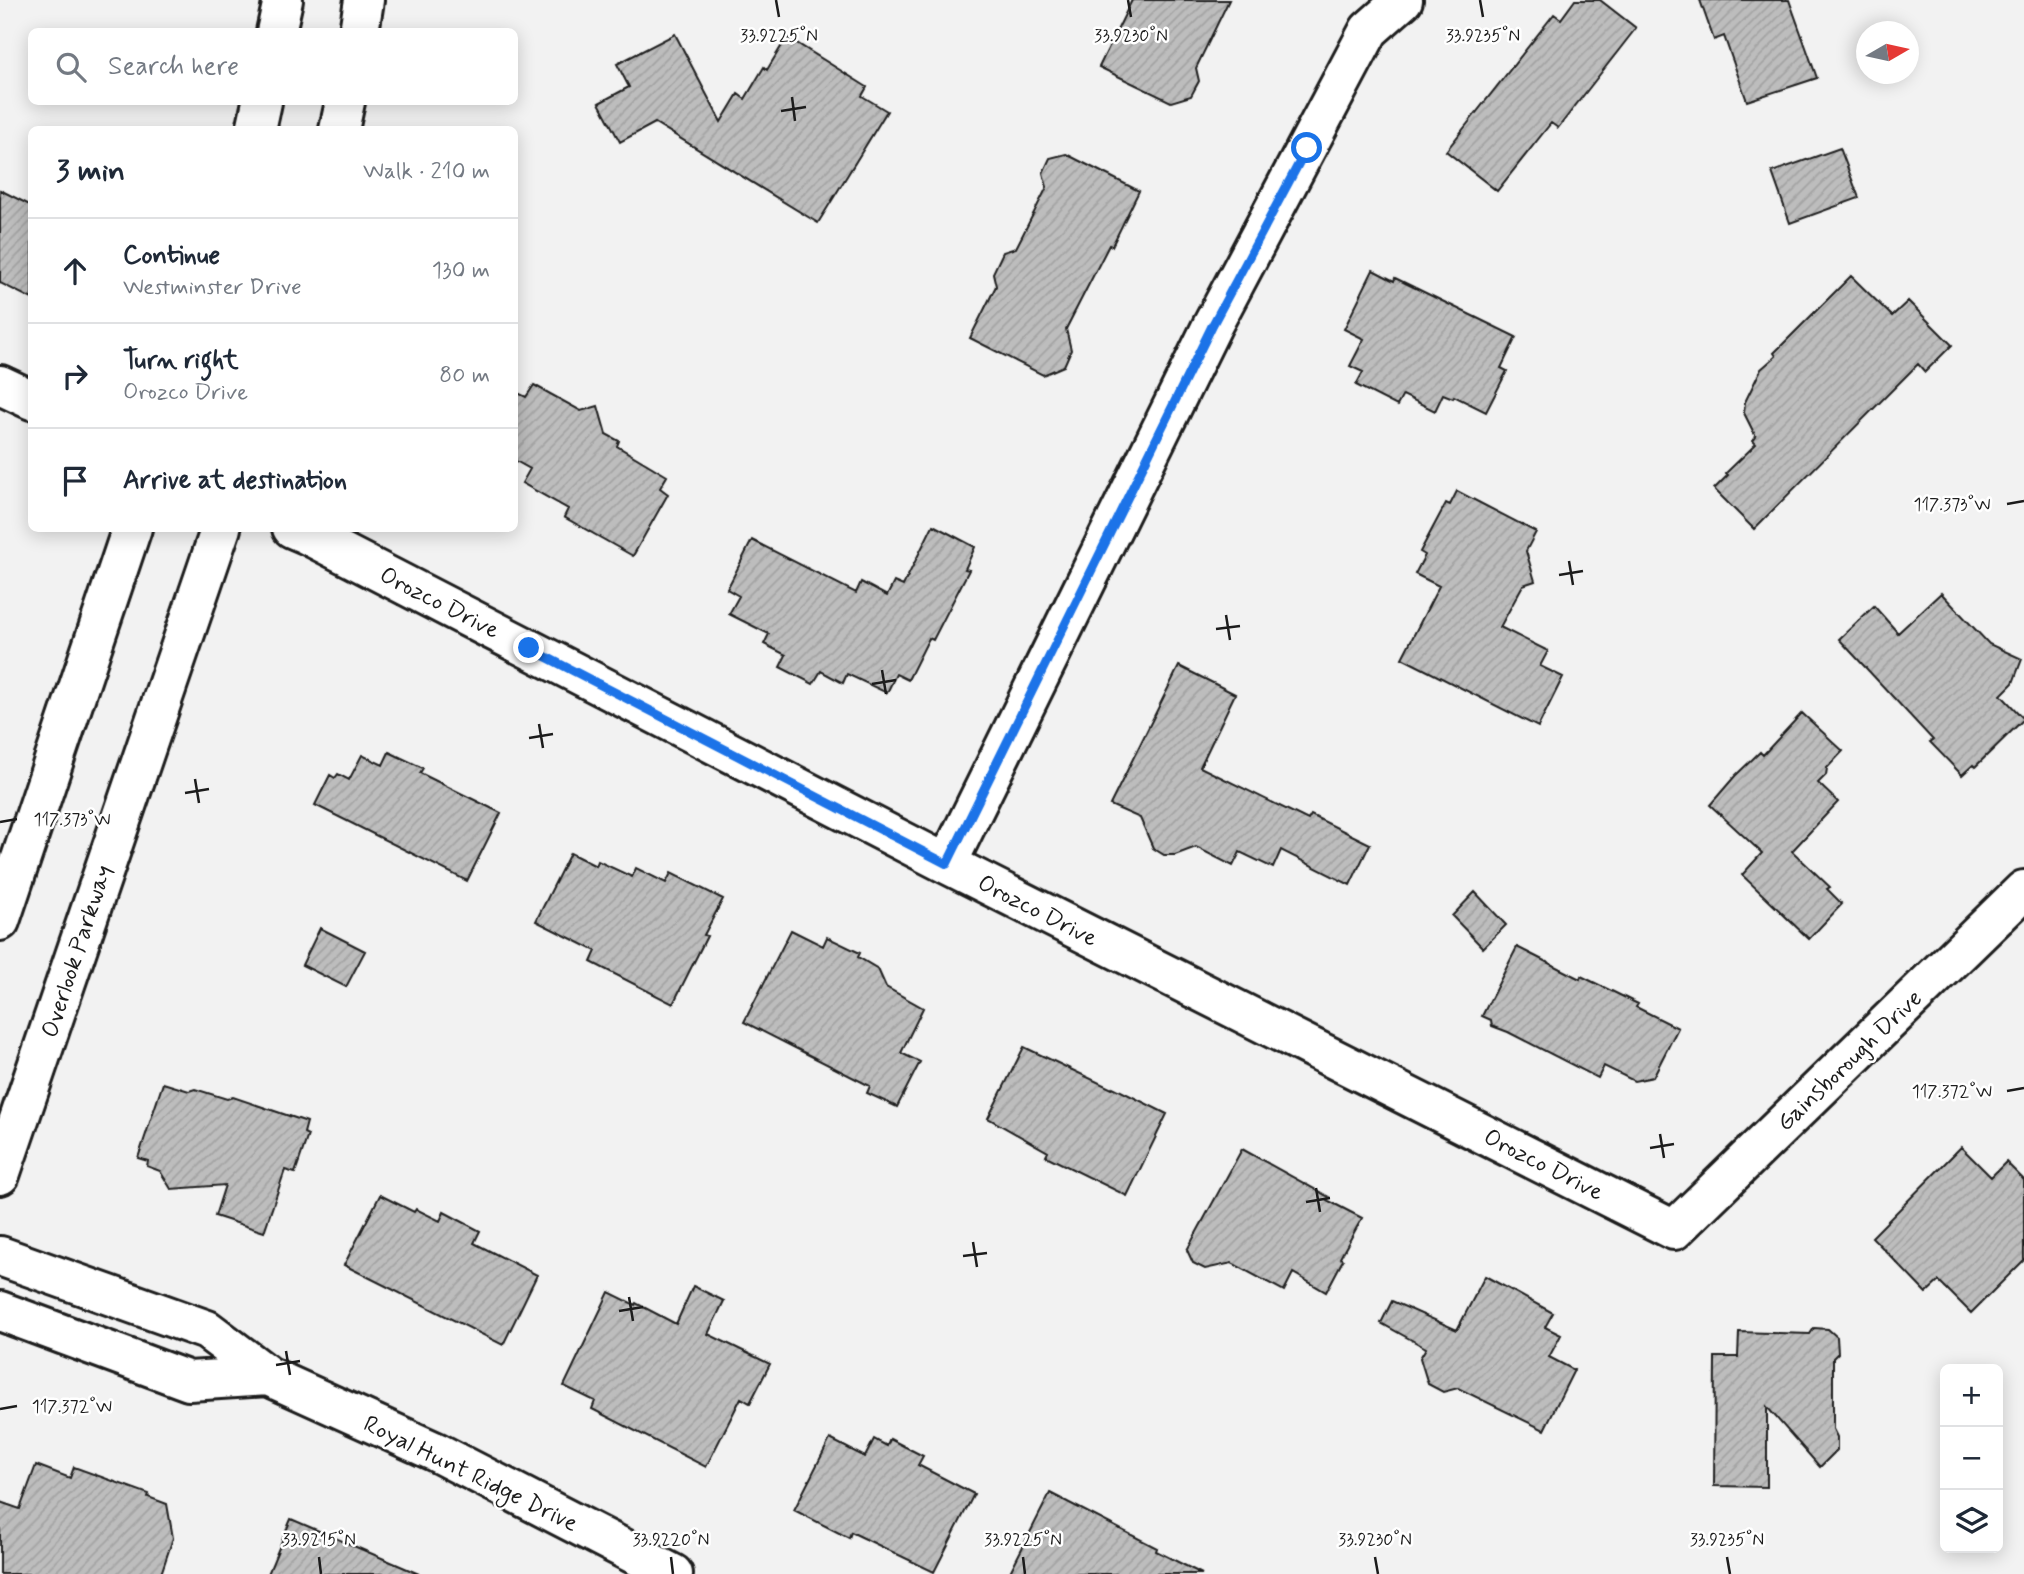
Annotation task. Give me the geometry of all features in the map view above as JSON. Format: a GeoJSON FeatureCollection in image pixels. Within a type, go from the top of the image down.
{"type":"FeatureCollection","features":[{"type":"Feature","properties":{"kind":"street"},"geometry":{"type":"LineString","coordinates":[[277,28],[283,0]]}},
{"type":"Feature","properties":{"kind":"street"},"geometry":{"type":"LineString","coordinates":[[360,28],[364,0]]}},
{"type":"Feature","properties":{"kind":"street"},"geometry":{"type":"LineString","coordinates":[[947,864],[1225,302],[1369,30],[1403,0]]}},
{"type":"Feature","properties":{"kind":"street"},"geometry":{"type":"LineString","coordinates":[[257,126],[261,105]]}},
{"type":"Feature","properties":{"kind":"street"},"geometry":{"type":"LineString","coordinates":[[340,126],[344,105]]}},
{"type":"Feature","properties":{"kind":"street"},"geometry":{"type":"LineString","coordinates":[[0,384],[28,398]]}},
{"type":"Feature","properties":{"kind":"street"},"geometry":{"type":"LineString","coordinates":[[0,921],[131,532]]}},
{"type":"Feature","properties":{"kind":"street","name":"Overlook Parkway"},"geometry":{"type":"LineString","coordinates":[[0,1175],[220,532]]}},
{"type":"Feature","properties":{"kind":"street","name":"Orozco Drive"},"geometry":{"type":"LineString","coordinates":[[301,532],[947,864],[1674,1230]]}},
{"type":"Feature","properties":{"kind":"street","name":"Gainsborough Drive"},"geometry":{"type":"LineString","coordinates":[[1674,1230],[2024,890]]}},
{"type":"Feature","properties":{"kind":"street","name":"Royal Hunt Ridge Drive"},"geometry":{"type":"LineString","coordinates":[[0,1256],[207,1330],[268,1376],[436,1452],[673,1574]]}},
{"type":"Feature","properties":{"kind":"street","name":"Royal Hunt Ridge Drive"},"geometry":{"type":"LineString","coordinates":[[0,1311],[188,1381],[268,1376]]}},
{"type":"Feature","properties":{"kind":"building"},"geometry":{"type":"Polygon","coordinates":[[[1132,0],[1229,0],[1196,68],[1199,81],[1191,96],[1171,102],[1099,67],[1132,0]]]}},
{"type":"Feature","properties":{"kind":"building"},"geometry":{"type":"Polygon","coordinates":[[[1575,0],[1600,0],[1636,28],[1558,128],[1551,123],[1497,191],[1446,151],[1554,14],[1561,19],[1575,0]]]}},
{"type":"Feature","properties":{"kind":"building"},"geometry":{"type":"Polygon","coordinates":[[[1700,0],[1789,0],[1817,78],[1747,101],[1724,36],[1714,40],[1700,0]]]}},
{"type":"Feature","properties":{"kind":"building"},"geometry":{"type":"Polygon","coordinates":[[[675,34],[721,122],[738,94],[745,99],[764,67],[767,70],[787,37],[867,87],[862,96],[887,111],[818,223],[655,123],[620,142],[599,103],[629,87],[617,64],[675,34]]]}},
{"type":"Feature","properties":{"kind":"building"},"geometry":{"type":"Polygon","coordinates":[[[1840,148],[1859,198],[1790,223],[1772,172],[1840,148]]]}},
{"type":"Feature","properties":{"kind":"building"},"geometry":{"type":"Polygon","coordinates":[[[1066,154],[1139,191],[1066,329],[1071,350],[1064,366],[1043,375],[970,338],[996,286],[993,273],[1003,252],[1016,248],[1047,187],[1043,173],[1050,158],[1066,154]]]}},
{"type":"Feature","properties":{"kind":"building"},"geometry":{"type":"Polygon","coordinates":[[[0,190],[28,204],[28,297],[0,283],[0,190]]]}},
{"type":"Feature","properties":{"kind":"building"},"geometry":{"type":"Polygon","coordinates":[[[1373,270],[1516,337],[1501,368],[1507,371],[1486,412],[1454,396],[1453,398],[1443,394],[1435,411],[1403,395],[1397,406],[1356,385],[1363,372],[1350,366],[1364,339],[1344,329],[1373,270]]]}},
{"type":"Feature","properties":{"kind":"building"},"geometry":{"type":"Polygon","coordinates":[[[1851,276],[1892,316],[1908,301],[1952,345],[1925,372],[1918,364],[1754,529],[1714,489],[1728,475],[1726,473],[1756,444],[1753,441],[1756,437],[1744,413],[1745,402],[1761,369],[1776,356],[1774,353],[1851,276]]]}},
{"type":"Feature","properties":{"kind":"building"},"geometry":{"type":"Polygon","coordinates":[[[534,385],[581,411],[598,406],[606,434],[619,441],[617,446],[667,476],[660,488],[668,494],[633,556],[564,517],[568,509],[522,483],[530,469],[518,462],[518,393],[526,397],[534,385]]]}},
{"type":"Feature","properties":{"kind":"building"},"geometry":{"type":"Polygon","coordinates":[[[1457,491],[1536,532],[1526,551],[1535,581],[1523,585],[1500,627],[1548,651],[1540,666],[1563,677],[1538,727],[1402,658],[1439,586],[1415,574],[1425,555],[1420,552],[1446,503],[1450,505],[1457,491]]]}},
{"type":"Feature","properties":{"kind":"building"},"geometry":{"type":"Polygon","coordinates":[[[933,525],[975,547],[965,569],[969,570],[933,640],[929,638],[908,680],[896,674],[887,693],[847,674],[843,683],[821,671],[813,684],[780,667],[786,655],[764,644],[769,634],[729,614],[739,596],[727,589],[752,540],[856,593],[861,582],[887,596],[894,582],[903,586],[933,525]]]}},
{"type":"Feature","properties":{"kind":"building"},"geometry":{"type":"Polygon","coordinates":[[[1941,593],[1989,644],[2022,659],[2013,683],[2001,695],[2024,719],[1975,767],[1973,765],[1962,775],[1839,639],[1874,606],[1898,633],[1941,593]]]}},
{"type":"Feature","properties":{"kind":"building"},"geometry":{"type":"Polygon","coordinates":[[[1179,666],[1235,694],[1200,767],[1308,820],[1311,815],[1370,844],[1350,885],[1281,850],[1273,868],[1240,852],[1233,866],[1196,847],[1175,855],[1164,855],[1153,848],[1140,818],[1110,805],[1179,666]]]}},
{"type":"Feature","properties":{"kind":"building"},"geometry":{"type":"Polygon","coordinates":[[[1802,713],[1843,751],[1827,768],[1826,775],[1818,783],[1838,802],[1792,851],[1830,887],[1827,889],[1842,904],[1809,939],[1742,875],[1762,853],[1710,805],[1735,776],[1760,752],[1763,755],[1802,713]]]}},
{"type":"Feature","properties":{"kind":"building"},"geometry":{"type":"Polygon","coordinates":[[[389,752],[423,768],[420,773],[501,813],[467,881],[315,805],[330,775],[335,778],[338,774],[349,780],[362,755],[383,765],[389,752]]]}},
{"type":"Feature","properties":{"kind":"building"},"geometry":{"type":"Polygon","coordinates":[[[570,853],[596,866],[598,861],[632,877],[636,868],[666,883],[671,873],[723,899],[673,1004],[591,962],[596,951],[536,921],[570,853]]]}},
{"type":"Feature","properties":{"kind":"building"},"geometry":{"type":"Polygon","coordinates":[[[1475,892],[1506,925],[1483,948],[1452,916],[1475,892]]]}},
{"type":"Feature","properties":{"kind":"building"},"geometry":{"type":"Polygon","coordinates":[[[320,928],[365,951],[346,987],[302,965],[320,928]]]}},
{"type":"Feature","properties":{"kind":"building"},"geometry":{"type":"Polygon","coordinates":[[[791,930],[823,946],[827,937],[860,953],[858,957],[878,969],[886,987],[923,1008],[901,1053],[920,1062],[897,1107],[867,1093],[870,1086],[744,1022],[791,930]]]}},
{"type":"Feature","properties":{"kind":"building"},"geometry":{"type":"Polygon","coordinates":[[[1517,947],[1580,979],[1581,976],[1638,1004],[1636,1007],[1678,1028],[1653,1077],[1634,1081],[1604,1066],[1598,1078],[1492,1026],[1491,1020],[1482,1016],[1517,947]]]}},
{"type":"Feature","properties":{"kind":"building"},"geometry":{"type":"Polygon","coordinates":[[[1024,1047],[1167,1114],[1127,1196],[1046,1156],[1048,1152],[988,1118],[1024,1047]]]}},
{"type":"Feature","properties":{"kind":"building"},"geometry":{"type":"Polygon","coordinates":[[[163,1083],[227,1099],[233,1097],[307,1122],[304,1133],[308,1135],[295,1173],[285,1170],[264,1232],[215,1216],[225,1185],[171,1189],[160,1171],[147,1166],[148,1161],[138,1158],[163,1083]]]}},
{"type":"Feature","properties":{"kind":"building"},"geometry":{"type":"Polygon","coordinates":[[[1961,1147],[1991,1177],[2006,1162],[2024,1180],[2024,1260],[1971,1313],[1939,1281],[1926,1293],[1872,1237],[1961,1147]]]}},
{"type":"Feature","properties":{"kind":"building"},"geometry":{"type":"Polygon","coordinates":[[[1242,1149],[1362,1218],[1340,1258],[1343,1260],[1326,1292],[1293,1273],[1284,1291],[1232,1263],[1205,1269],[1193,1263],[1187,1250],[1242,1149]]]}},
{"type":"Feature","properties":{"kind":"building"},"geometry":{"type":"Polygon","coordinates":[[[380,1195],[440,1221],[444,1212],[480,1231],[474,1243],[537,1275],[503,1345],[344,1265],[380,1195]]]}},
{"type":"Feature","properties":{"kind":"building"},"geometry":{"type":"Polygon","coordinates":[[[1485,1276],[1553,1313],[1545,1327],[1561,1335],[1549,1357],[1574,1370],[1544,1430],[1458,1388],[1443,1392],[1428,1384],[1420,1358],[1426,1348],[1381,1323],[1392,1301],[1457,1330],[1485,1276]]]}},
{"type":"Feature","properties":{"kind":"building"},"geometry":{"type":"Polygon","coordinates":[[[693,1286],[724,1301],[708,1334],[770,1364],[750,1403],[741,1398],[706,1467],[592,1409],[595,1401],[564,1386],[609,1292],[676,1324],[693,1286]]]}},
{"type":"Feature","properties":{"kind":"building"},"geometry":{"type":"Polygon","coordinates":[[[1814,1328],[1828,1329],[1837,1337],[1838,1353],[1833,1358],[1833,1429],[1837,1437],[1837,1450],[1820,1467],[1767,1407],[1767,1487],[1714,1486],[1715,1357],[1738,1357],[1739,1332],[1810,1334],[1814,1328]]]}},
{"type":"Feature","properties":{"kind":"building"},"geometry":{"type":"Polygon","coordinates":[[[830,1439],[865,1457],[874,1439],[887,1446],[890,1439],[923,1456],[918,1465],[974,1494],[934,1572],[851,1532],[849,1538],[794,1510],[830,1439]]]}},
{"type":"Feature","properties":{"kind":"building"},"geometry":{"type":"Polygon","coordinates":[[[36,1465],[70,1478],[74,1467],[149,1494],[148,1497],[167,1504],[173,1538],[161,1574],[0,1574],[0,1502],[20,1509],[36,1465]]]}},
{"type":"Feature","properties":{"kind":"building"},"geometry":{"type":"Polygon","coordinates":[[[1050,1493],[1157,1548],[1156,1551],[1202,1574],[1009,1574],[1050,1493]]]}},
{"type":"Feature","properties":{"kind":"building"},"geometry":{"type":"Polygon","coordinates":[[[291,1519],[419,1574],[268,1574],[291,1519]]]}},
{"type":"Feature","properties":{"kind":"route"},"geometry":{"type":"LineString","coordinates":[[529,648],[947,864],[1212,326],[1307,148]]}}]}
